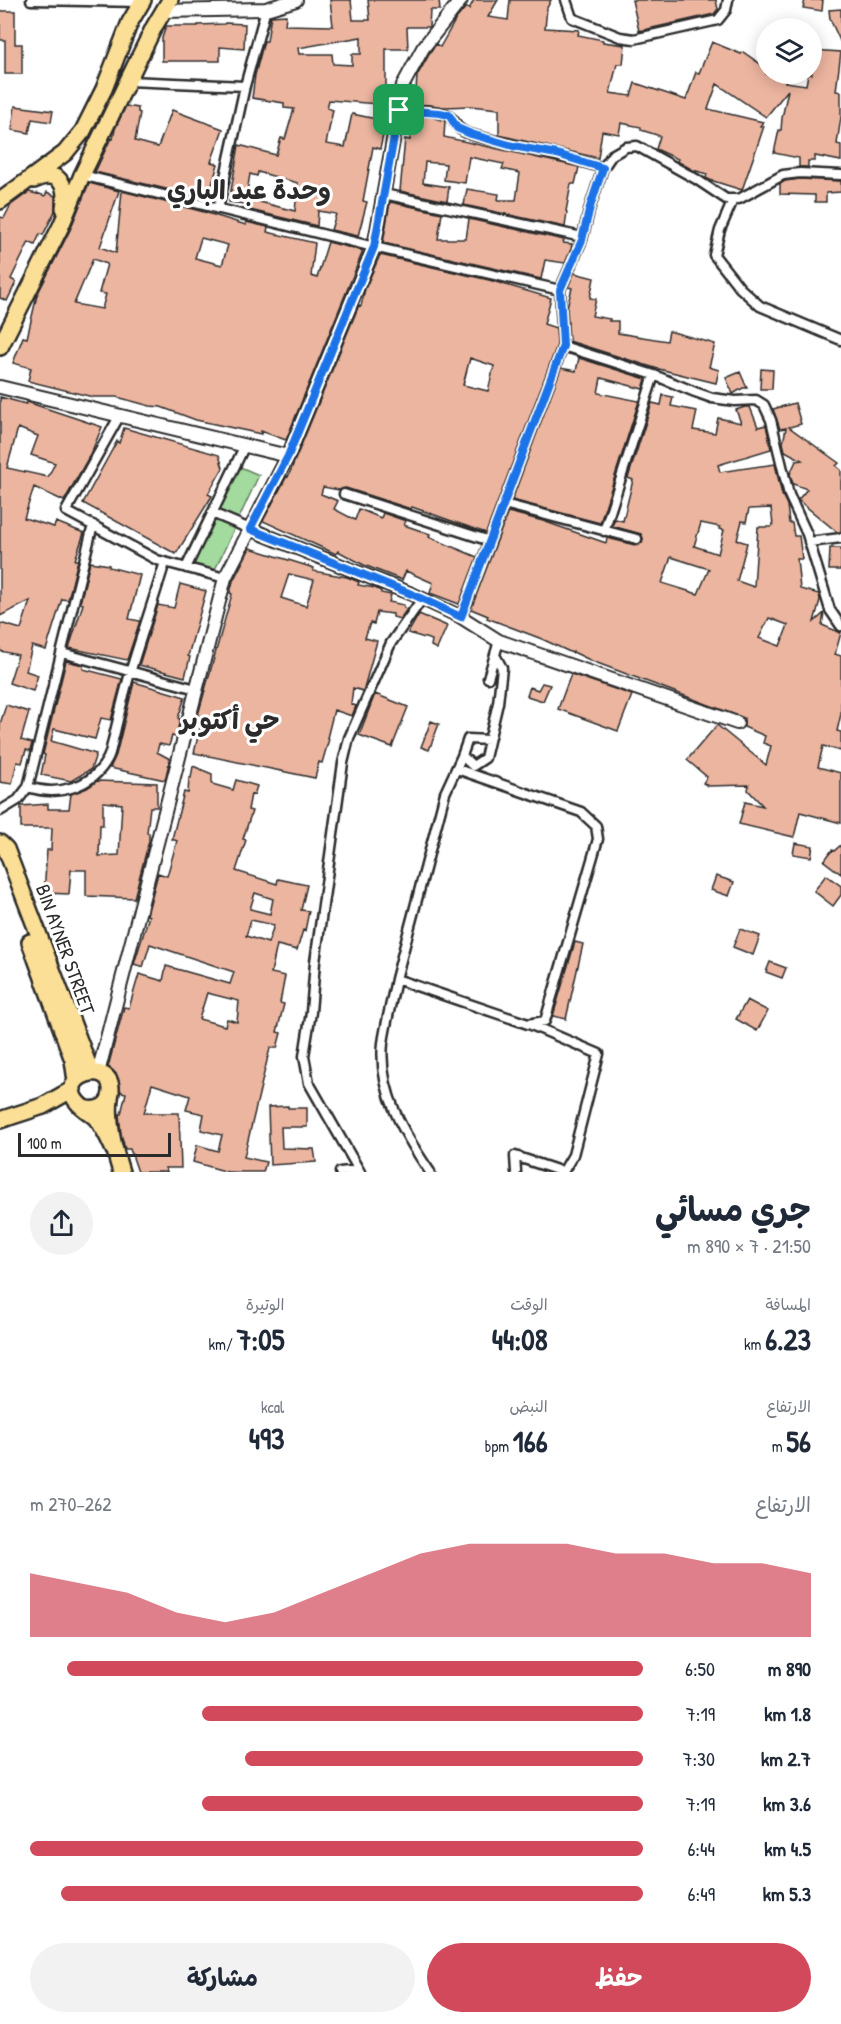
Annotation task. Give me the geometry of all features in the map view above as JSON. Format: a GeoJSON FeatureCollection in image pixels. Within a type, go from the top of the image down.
{"type":"FeatureCollection","features":[{"type":"Feature","properties":{"kind":"highway"},"geometry":{"type":"LineString","coordinates":[[0,201],[65,153],[83,131],[104,89],[136,1]]}},
{"type":"Feature","properties":{"kind":"highway"},"geometry":{"type":"LineString","coordinates":[[0,347],[61,226],[82,174],[167,6]]}},
{"type":"Feature","properties":{"kind":"highway"},"geometry":{"type":"LineString","coordinates":[[0,190],[20,187],[42,176],[48,175],[59,179],[66,195],[61,226]]}},
{"type":"Feature","properties":{"kind":"highway","name":"BIN AYNER STREET"},"geometry":{"type":"LineString","coordinates":[[0,843],[6,849],[94,1072]]}},
{"type":"Feature","properties":{"kind":"highway","name":"BIN AYNER STREET"},"geometry":{"type":"LineString","coordinates":[[0,857],[73,1060],[75,1085]]}},
{"type":"Feature","properties":{"kind":"highway"},"geometry":{"type":"LineString","coordinates":[[0,1120],[38,1108],[75,1085],[85,1073],[94,1072],[103,1076],[110,1086],[110,1117],[114,1150]]}},
{"type":"Feature","properties":{"kind":"highway"},"geometry":{"type":"LineString","coordinates":[[75,1085],[75,1099],[103,1127],[121,1172]]}},
{"type":"Feature","properties":{"kind":"highway"},"geometry":{"type":"LineString","coordinates":[[38,1108],[82,1106],[96,1110],[110,1098]]}},
{"type":"Feature","properties":{"kind":"street"},"geometry":{"type":"LineString","coordinates":[[31,0],[136,1]]}},
{"type":"Feature","properties":{"kind":"street"},"geometry":{"type":"LineString","coordinates":[[167,6],[266,9],[296,0]]}},
{"type":"Feature","properties":{"kind":"street"},"geometry":{"type":"LineString","coordinates":[[94,1072],[225,579],[288,456],[374,247],[402,85],[423,48],[461,0]]}},
{"type":"Feature","properties":{"kind":"street"},"geometry":{"type":"LineString","coordinates":[[566,0],[572,18],[620,37],[634,39],[718,20],[726,10],[728,0]]}},
{"type":"Feature","properties":{"kind":"street"},"geometry":{"type":"LineString","coordinates":[[218,209],[245,86],[266,9]]}},
{"type":"Feature","properties":{"kind":"street"},"geometry":{"type":"LineString","coordinates":[[128,81],[245,86]]}},
{"type":"Feature","properties":{"kind":"street"},"geometry":{"type":"LineString","coordinates":[[399,110],[449,115],[457,128],[471,134],[513,146],[557,154],[603,168]]}},
{"type":"Feature","properties":{"kind":"street"},"geometry":{"type":"LineString","coordinates":[[461,617],[563,346],[560,290],[582,237],[603,168],[612,155],[626,147],[637,146],[648,150],[726,199],[733,201],[739,200],[783,175],[800,173],[841,175]]}},
{"type":"Feature","properties":{"kind":"street"},"geometry":{"type":"LineString","coordinates":[[82,174],[374,247],[560,290]]}},
{"type":"Feature","properties":{"kind":"street"},"geometry":{"type":"LineString","coordinates":[[384,194],[582,237]]}},
{"type":"Feature","properties":{"kind":"street"},"geometry":{"type":"LineString","coordinates":[[733,201],[720,230],[714,255],[740,288],[760,306],[841,340]]}},
{"type":"Feature","properties":{"kind":"street"},"geometry":{"type":"LineString","coordinates":[[563,346],[654,375],[712,398],[735,401],[756,400],[764,405],[771,420],[789,495],[809,542],[830,610],[841,626]]}},
{"type":"Feature","properties":{"kind":"street"},"geometry":{"type":"LineString","coordinates":[[604,531],[654,375]]}},
{"type":"Feature","properties":{"kind":"street"},"geometry":{"type":"LineString","coordinates":[[0,387],[288,456]]}},
{"type":"Feature","properties":{"kind":"street"},"geometry":{"type":"LineString","coordinates":[[120,415],[66,511],[157,560],[225,579]]}},
{"type":"Feature","properties":{"kind":"street"},"geometry":{"type":"LineString","coordinates":[[186,568],[245,445]]}},
{"type":"Feature","properties":{"kind":"street"},"geometry":{"type":"LineString","coordinates":[[344,494],[490,542]]}},
{"type":"Feature","properties":{"kind":"street"},"geometry":{"type":"LineString","coordinates":[[504,504],[637,539]]}},
{"type":"Feature","properties":{"kind":"street"},"geometry":{"type":"LineString","coordinates":[[212,513],[422,599],[461,617],[499,641],[737,723]]}},
{"type":"Feature","properties":{"kind":"street"},"geometry":{"type":"LineString","coordinates":[[0,811],[18,800],[28,787],[93,525]]}},
{"type":"Feature","properties":{"kind":"street"},"geometry":{"type":"LineString","coordinates":[[809,542],[841,538]]}},
{"type":"Feature","properties":{"kind":"street"},"geometry":{"type":"LineString","coordinates":[[28,787],[43,792],[60,792],[82,783],[99,770],[108,758],[131,672],[165,562]]}},
{"type":"Feature","properties":{"kind":"street"},"geometry":{"type":"LineString","coordinates":[[340,1172],[359,1171],[309,1083],[304,1056],[341,774],[349,738],[391,643],[422,599]]}},
{"type":"Feature","properties":{"kind":"street"},"geometry":{"type":"LineString","coordinates":[[488,678],[499,641]]}},
{"type":"Feature","properties":{"kind":"street"},"geometry":{"type":"LineString","coordinates":[[62,653],[196,689]]}},
{"type":"Feature","properties":{"kind":"street"},"geometry":{"type":"LineString","coordinates":[[462,756],[473,766],[484,758],[498,703],[502,668],[495,655]]}},
{"type":"Feature","properties":{"kind":"street"},"geometry":{"type":"LineString","coordinates":[[430,1172],[407,1138],[385,1085],[382,1066],[383,1043],[396,979],[445,794],[468,740],[489,740]]}},
{"type":"Feature","properties":{"kind":"street"},"geometry":{"type":"LineString","coordinates":[[457,769],[581,812],[596,826],[598,839],[545,1021],[528,1024]]}},
{"type":"Feature","properties":{"kind":"street"},"geometry":{"type":"LineString","coordinates":[[396,979],[528,1024],[599,1054],[573,1155],[563,1172],[515,1155],[516,1172]]}},
{"type":"Feature","properties":{"kind":"green space"},"geometry":{"type":"Polygon","coordinates":[[[231,463],[259,475],[214,572],[181,564],[231,463]]]}},
{"type":"Feature","properties":{"kind":"building"},"geometry":{"type":"Polygon","coordinates":[[[330,0],[351,0],[353,20],[370,20],[368,0],[439,0],[440,10],[430,10],[429,27],[407,27],[408,49],[386,49],[386,91],[391,92],[390,105],[329,100],[327,108],[333,110],[326,144],[345,147],[352,114],[386,121],[380,149],[373,147],[363,201],[367,202],[358,236],[331,230],[336,214],[318,211],[317,226],[250,210],[252,200],[295,211],[298,183],[258,172],[257,176],[250,174],[245,204],[229,202],[239,145],[276,155],[281,138],[285,139],[294,109],[284,108],[284,103],[252,98],[255,75],[264,41],[267,41],[271,16],[286,15],[285,25],[333,26],[330,0]],[[361,37],[298,48],[299,54],[332,54],[333,64],[352,65],[352,54],[361,54],[361,37]]]}},
{"type":"Feature","properties":{"kind":"building"},"geometry":{"type":"Polygon","coordinates":[[[474,0],[498,0],[488,17],[508,20],[510,0],[551,0],[547,8],[545,28],[579,30],[578,35],[625,45],[623,64],[617,64],[610,93],[631,96],[635,83],[686,100],[696,72],[699,73],[712,42],[741,54],[743,52],[756,61],[756,84],[822,84],[822,51],[841,52],[836,91],[841,92],[841,117],[837,144],[841,145],[841,161],[815,156],[815,161],[808,161],[808,167],[799,167],[799,158],[774,153],[779,130],[781,130],[788,90],[766,117],[717,84],[708,109],[763,122],[760,126],[764,126],[742,190],[710,180],[706,178],[707,174],[693,170],[677,161],[678,159],[656,149],[660,136],[641,130],[641,127],[621,123],[619,134],[602,131],[598,158],[499,135],[499,109],[415,104],[417,76],[430,53],[436,44],[440,47],[456,19],[466,7],[469,9],[474,0]]]}},
{"type":"Feature","properties":{"kind":"building"},"geometry":{"type":"Polygon","coordinates":[[[632,0],[716,0],[718,9],[714,14],[639,31],[632,0]]]}},
{"type":"Feature","properties":{"kind":"building"},"geometry":{"type":"Polygon","coordinates":[[[805,0],[823,0],[822,11],[803,8],[805,0]]]}},
{"type":"Feature","properties":{"kind":"building"},"geometry":{"type":"Polygon","coordinates":[[[841,9],[841,43],[830,19],[829,10],[841,9]]]}},
{"type":"Feature","properties":{"kind":"building"},"geometry":{"type":"Polygon","coordinates":[[[0,11],[15,11],[15,44],[22,44],[22,74],[5,74],[5,40],[0,40],[0,11]]]}},
{"type":"Feature","properties":{"kind":"building"},"geometry":{"type":"Polygon","coordinates":[[[245,24],[244,49],[220,47],[220,61],[162,61],[162,38],[166,26],[245,24]]]}},
{"type":"Feature","properties":{"kind":"building"},"geometry":{"type":"Polygon","coordinates":[[[15,106],[53,111],[51,122],[32,119],[29,133],[12,130],[15,106]]]}},
{"type":"Feature","properties":{"kind":"building"},"geometry":{"type":"Polygon","coordinates":[[[126,106],[138,108],[140,113],[135,141],[158,147],[172,110],[223,129],[211,162],[218,164],[208,199],[95,172],[111,138],[113,139],[115,129],[126,106]]]}},
{"type":"Feature","properties":{"kind":"building"},"geometry":{"type":"Polygon","coordinates":[[[411,116],[431,117],[445,121],[444,137],[579,167],[575,184],[571,184],[565,227],[464,205],[467,189],[499,194],[498,200],[516,200],[520,173],[502,169],[504,164],[469,157],[465,183],[444,180],[446,164],[425,162],[423,183],[449,187],[447,201],[400,191],[405,139],[410,140],[411,116]]]}},
{"type":"Feature","properties":{"kind":"building"},"geometry":{"type":"Polygon","coordinates":[[[800,179],[841,181],[841,192],[826,193],[826,202],[815,202],[815,195],[780,194],[780,184],[800,179]]]}},
{"type":"Feature","properties":{"kind":"building"},"geometry":{"type":"Polygon","coordinates":[[[89,183],[119,191],[100,247],[116,253],[122,191],[246,225],[246,222],[268,227],[267,232],[315,243],[311,276],[317,278],[328,242],[363,251],[286,440],[261,431],[261,434],[196,420],[161,407],[117,397],[93,397],[28,381],[31,368],[13,363],[23,337],[27,338],[37,295],[70,230],[89,183]],[[201,238],[195,258],[222,265],[228,245],[201,238]],[[93,259],[74,304],[102,309],[106,294],[99,293],[107,264],[93,259]]]}},
{"type":"Feature","properties":{"kind":"building"},"geometry":{"type":"Polygon","coordinates":[[[29,192],[45,196],[47,192],[55,196],[55,211],[43,235],[40,234],[35,245],[29,242],[11,279],[16,282],[7,301],[0,298],[0,217],[4,218],[11,205],[29,192]]]}},
{"type":"Feature","properties":{"kind":"building"},"geometry":{"type":"Polygon","coordinates":[[[390,202],[442,213],[438,239],[466,239],[469,219],[564,240],[563,243],[572,244],[571,249],[565,263],[545,260],[541,279],[383,243],[390,202]]]}},
{"type":"Feature","properties":{"kind":"building"},"geometry":{"type":"Polygon","coordinates":[[[380,255],[489,280],[551,298],[544,324],[556,328],[557,345],[486,533],[412,507],[411,509],[346,488],[339,490],[323,487],[321,494],[338,501],[334,509],[355,520],[359,509],[381,518],[383,513],[406,521],[404,525],[430,534],[429,537],[477,557],[459,604],[430,593],[433,583],[406,571],[402,580],[364,565],[338,551],[336,554],[263,521],[288,477],[359,305],[361,306],[365,289],[380,255]],[[470,358],[463,385],[488,391],[494,366],[470,358]]]}},
{"type":"Feature","properties":{"kind":"building"},"geometry":{"type":"Polygon","coordinates":[[[574,273],[594,278],[590,298],[596,299],[592,316],[618,321],[618,333],[667,341],[669,331],[715,344],[709,367],[719,370],[716,383],[655,368],[569,341],[567,307],[572,288],[568,287],[574,273]]]}},
{"type":"Feature","properties":{"kind":"building"},"geometry":{"type":"Polygon","coordinates":[[[579,358],[646,379],[643,389],[601,378],[598,393],[639,401],[600,523],[512,500],[561,368],[576,371],[579,358]]]}},
{"type":"Feature","properties":{"kind":"building"},"geometry":{"type":"Polygon","coordinates":[[[761,369],[773,370],[772,389],[760,389],[761,369]]]}},
{"type":"Feature","properties":{"kind":"building"},"geometry":{"type":"Polygon","coordinates":[[[740,372],[747,388],[733,394],[726,378],[740,372]]]}},
{"type":"Feature","properties":{"kind":"building"},"geometry":{"type":"Polygon","coordinates":[[[663,395],[673,397],[671,406],[697,411],[693,430],[715,433],[718,418],[741,423],[736,410],[745,407],[750,407],[758,427],[766,425],[771,449],[718,465],[720,472],[775,464],[782,495],[787,505],[789,523],[792,523],[794,536],[799,536],[802,559],[797,559],[800,589],[819,594],[820,600],[814,622],[824,613],[822,625],[841,633],[835,654],[841,656],[841,714],[837,731],[841,732],[841,751],[823,746],[818,767],[841,773],[841,823],[800,812],[794,837],[739,824],[745,802],[763,806],[748,790],[749,785],[708,786],[703,783],[707,777],[687,760],[717,725],[766,765],[771,746],[763,743],[765,736],[744,727],[744,718],[592,661],[487,618],[488,616],[471,609],[508,512],[543,521],[606,543],[607,538],[635,545],[642,543],[641,534],[612,526],[615,519],[623,521],[633,480],[628,478],[652,403],[661,405],[663,395]],[[771,508],[749,509],[746,522],[742,521],[737,540],[747,543],[737,581],[754,587],[758,527],[773,525],[771,508]],[[701,523],[694,546],[718,554],[724,530],[701,523]],[[671,557],[662,583],[698,594],[709,569],[671,557]],[[769,618],[759,638],[780,646],[788,625],[769,618]]]}},
{"type":"Feature","properties":{"kind":"building"},"geometry":{"type":"Polygon","coordinates":[[[0,397],[26,404],[27,402],[102,427],[92,451],[64,501],[34,487],[24,518],[54,527],[56,522],[84,533],[75,560],[78,560],[68,600],[62,599],[46,650],[32,646],[26,671],[38,675],[33,691],[9,683],[18,655],[0,651],[0,623],[21,629],[30,601],[0,616],[0,397]],[[18,428],[7,468],[48,477],[55,463],[31,455],[38,436],[18,428]]]}},
{"type":"Feature","properties":{"kind":"building"},"geometry":{"type":"Polygon","coordinates":[[[795,403],[801,424],[789,427],[839,463],[836,466],[841,470],[841,532],[837,532],[798,500],[807,489],[793,484],[790,474],[796,461],[802,460],[785,451],[783,443],[786,428],[780,429],[773,409],[795,403]]]}},
{"type":"Feature","properties":{"kind":"building"},"geometry":{"type":"Polygon","coordinates":[[[124,428],[219,455],[223,468],[208,494],[212,496],[176,554],[83,503],[117,441],[119,443],[124,428]]]}},
{"type":"Feature","properties":{"kind":"building"},"geometry":{"type":"Polygon","coordinates":[[[250,548],[314,568],[313,571],[347,577],[359,582],[358,585],[375,588],[381,593],[391,595],[389,602],[404,605],[407,609],[400,619],[393,617],[393,614],[377,612],[374,624],[370,623],[365,638],[377,641],[363,691],[353,688],[351,704],[356,706],[352,716],[334,710],[327,738],[329,739],[315,778],[194,753],[201,724],[196,722],[232,594],[230,593],[233,581],[250,548]],[[289,574],[281,598],[306,606],[314,580],[289,574]]]}},
{"type":"Feature","properties":{"kind":"building"},"geometry":{"type":"Polygon","coordinates":[[[830,548],[841,548],[841,570],[829,570],[830,548]]]}},
{"type":"Feature","properties":{"kind":"building"},"geometry":{"type":"Polygon","coordinates":[[[90,562],[109,565],[109,567],[140,575],[129,619],[140,621],[127,660],[69,648],[83,604],[80,603],[90,562]]]}},
{"type":"Feature","properties":{"kind":"building"},"geometry":{"type":"Polygon","coordinates":[[[180,584],[206,591],[188,656],[190,657],[185,677],[139,665],[158,605],[174,608],[180,584]]]}},
{"type":"Feature","properties":{"kind":"building"},"geometry":{"type":"Polygon","coordinates":[[[419,614],[447,626],[437,649],[431,646],[432,640],[408,633],[419,614]]]}},
{"type":"Feature","properties":{"kind":"building"},"geometry":{"type":"Polygon","coordinates":[[[66,661],[83,665],[83,669],[122,679],[111,720],[101,718],[95,739],[54,729],[51,741],[96,754],[91,769],[71,781],[41,775],[45,755],[43,754],[66,661]]]}},
{"type":"Feature","properties":{"kind":"building"},"geometry":{"type":"Polygon","coordinates":[[[571,674],[632,695],[618,731],[558,709],[571,674]]]}},
{"type":"Feature","properties":{"kind":"building"},"geometry":{"type":"Polygon","coordinates":[[[134,682],[185,697],[178,718],[180,719],[176,737],[172,736],[169,746],[159,744],[157,752],[170,759],[165,780],[110,768],[116,755],[134,682]]]}},
{"type":"Feature","properties":{"kind":"building"},"geometry":{"type":"Polygon","coordinates":[[[542,683],[550,685],[543,701],[527,696],[530,687],[538,690],[542,683]]]}},
{"type":"Feature","properties":{"kind":"building"},"geometry":{"type":"Polygon","coordinates":[[[375,694],[408,707],[392,747],[359,735],[375,694]]]}},
{"type":"Feature","properties":{"kind":"building"},"geometry":{"type":"Polygon","coordinates":[[[6,705],[29,712],[21,740],[32,743],[30,751],[26,750],[22,763],[17,762],[12,784],[0,782],[0,724],[6,705]]]}},
{"type":"Feature","properties":{"kind":"building"},"geometry":{"type":"Polygon","coordinates":[[[431,721],[439,724],[429,750],[421,747],[431,721]]]}},
{"type":"Feature","properties":{"kind":"building"},"geometry":{"type":"Polygon","coordinates":[[[193,766],[212,774],[212,784],[233,790],[236,780],[257,786],[254,795],[251,794],[248,810],[252,811],[236,871],[277,884],[278,879],[307,885],[301,910],[309,911],[305,931],[303,930],[297,950],[277,945],[271,973],[285,976],[280,1003],[284,1004],[277,1032],[281,1033],[277,1048],[270,1048],[244,1157],[266,1162],[263,1172],[228,1172],[193,1162],[197,1145],[218,1151],[222,1135],[201,1130],[204,1114],[186,1110],[190,1096],[152,1084],[144,1113],[179,1113],[181,1168],[165,1168],[167,1172],[138,1172],[130,1149],[125,1149],[121,1134],[119,1114],[121,1114],[126,1093],[121,1092],[117,1075],[108,1067],[124,1007],[129,1008],[139,974],[163,981],[166,966],[230,984],[234,972],[150,944],[143,967],[134,964],[149,916],[147,915],[158,873],[167,876],[177,841],[172,839],[184,792],[188,793],[189,778],[191,778],[193,766]],[[255,893],[250,909],[270,914],[273,899],[255,893]],[[251,920],[246,936],[268,943],[274,925],[251,920]],[[207,993],[199,1019],[225,1026],[227,1019],[237,1022],[239,1001],[207,993]]]}},
{"type":"Feature","properties":{"kind":"building"},"geometry":{"type":"Polygon","coordinates":[[[97,781],[157,783],[157,807],[150,807],[147,833],[149,833],[149,841],[134,898],[86,896],[86,870],[71,870],[69,894],[44,893],[47,850],[51,850],[52,828],[21,828],[21,806],[48,804],[48,809],[69,809],[71,794],[97,781]],[[103,802],[99,856],[119,855],[122,804],[103,802]]]}},
{"type":"Feature","properties":{"kind":"building"},"geometry":{"type":"Polygon","coordinates":[[[795,843],[813,846],[811,857],[793,854],[795,843]]]}},
{"type":"Feature","properties":{"kind":"building"},"geometry":{"type":"Polygon","coordinates":[[[841,845],[841,874],[824,861],[832,850],[834,851],[841,845]]]}},
{"type":"Feature","properties":{"kind":"building"},"geometry":{"type":"Polygon","coordinates":[[[826,875],[841,886],[841,895],[833,906],[814,891],[826,875]]]}},
{"type":"Feature","properties":{"kind":"building"},"geometry":{"type":"Polygon","coordinates":[[[716,876],[734,882],[729,896],[711,890],[716,876]]]}},
{"type":"Feature","properties":{"kind":"building"},"geometry":{"type":"Polygon","coordinates":[[[740,929],[760,936],[753,955],[733,947],[740,929]]]}},
{"type":"Feature","properties":{"kind":"building"},"geometry":{"type":"Polygon","coordinates":[[[575,942],[583,944],[566,1019],[553,1016],[575,942]]]}},
{"type":"Feature","properties":{"kind":"building"},"geometry":{"type":"Polygon","coordinates":[[[770,962],[786,968],[782,978],[766,972],[770,962]]]}},
{"type":"Feature","properties":{"kind":"building"},"geometry":{"type":"Polygon","coordinates":[[[747,1000],[768,1011],[757,1031],[736,1019],[747,1000]]]}},
{"type":"Feature","properties":{"kind":"building"},"geometry":{"type":"Polygon","coordinates":[[[288,1106],[288,1108],[307,1108],[307,1127],[281,1127],[282,1148],[314,1149],[316,1162],[270,1165],[268,1107],[288,1106]]]}},
{"type":"Feature","properties":{"kind":"district","name":"وحدة عبد الباري"},"geometry":{"type":"Point","coordinates":[249,189]}},
{"type":"Feature","properties":{"kind":"district","name":"حي أكتوبر"},"geometry":{"type":"Point","coordinates":[230,719]}},
{"type":"Feature","properties":{"kind":"route"},"geometry":{"type":"LineString","coordinates":[[399,110],[449,115],[457,128],[471,134],[513,146],[557,154],[603,168],[582,240],[560,290],[563,346],[461,617],[414,595],[250,529],[288,456],[374,247],[399,110]]}}]}
